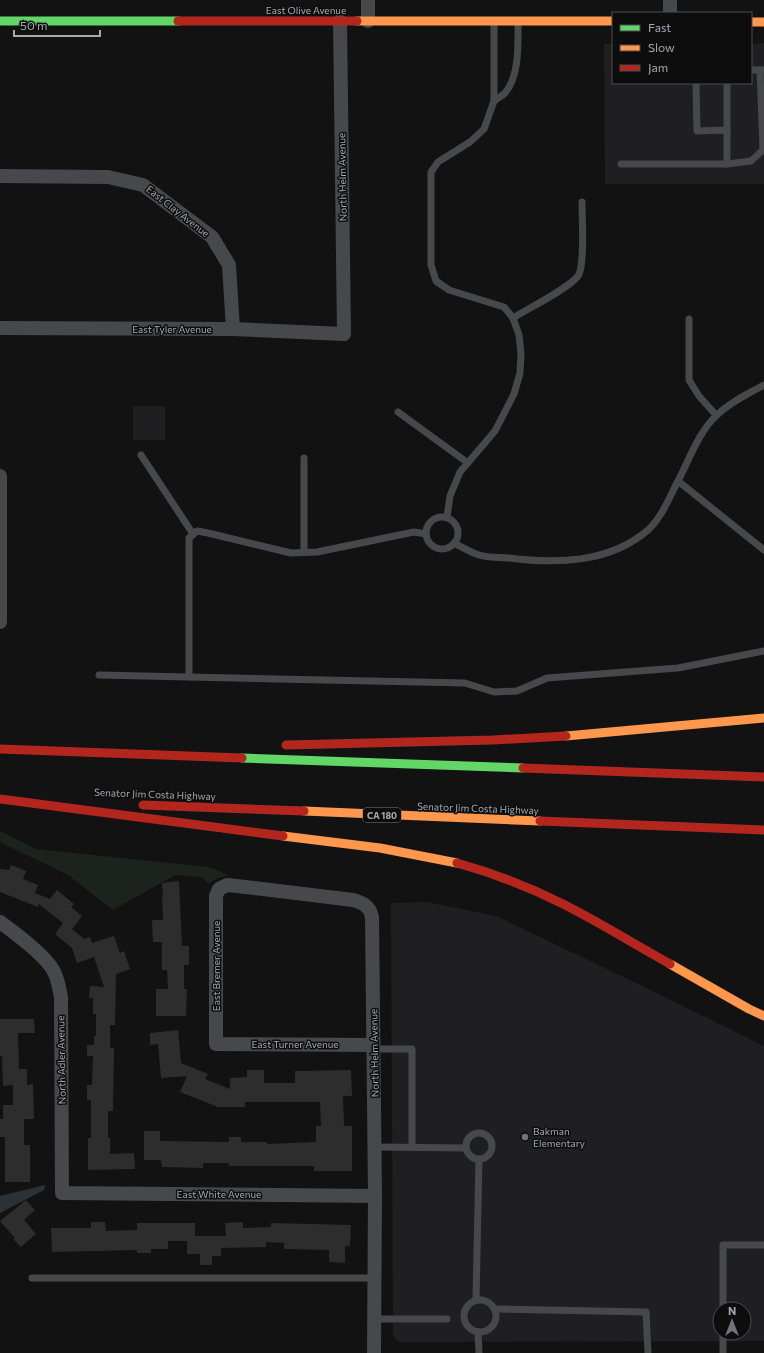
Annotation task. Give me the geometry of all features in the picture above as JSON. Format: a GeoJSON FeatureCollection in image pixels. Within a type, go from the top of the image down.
{"type":"FeatureCollection","features":[{"type":"Feature","properties":{"kind":"main road","name":"East Olive Avenue"},"geometry":{"type":"LineString","coordinates":[[0,22],[612,22]]}},
{"type":"Feature","properties":{"kind":"main road"},"geometry":{"type":"LineString","coordinates":[[752,22],[764,22]]}},
{"type":"Feature","properties":{"kind":"main road"},"geometry":{"type":"LineString","coordinates":[[280,745],[493,740],[576,735],[764,718]]}},
{"type":"Feature","properties":{"kind":"main road"},"geometry":{"type":"LineString","coordinates":[[0,749],[176,746]]}},
{"type":"Feature","properties":{"kind":"main road"},"geometry":{"type":"LineString","coordinates":[[0,749],[764,777]]}},
{"type":"Feature","properties":{"kind":"main road"},"geometry":{"type":"LineString","coordinates":[[0,799],[380,848],[458,863],[502,878],[563,904],[764,1016]]}},
{"type":"Feature","properties":{"kind":"main road","name":"Senator Jim Costa Highway"},"geometry":{"type":"LineString","coordinates":[[0,799],[104,803]]}},
{"type":"Feature","properties":{"kind":"main road","name":"Senator Jim Costa Highway"},"geometry":{"type":"LineString","coordinates":[[135,804],[764,830]]}},
{"type":"Feature","properties":{"kind":"street"},"geometry":{"type":"LineString","coordinates":[[368,0],[368,21]]}},
{"type":"Feature","properties":{"kind":"street"},"geometry":{"type":"LineString","coordinates":[[670,0],[670,12]]}},
{"type":"Feature","properties":{"kind":"street","name":"North Helm Avenue"},"geometry":{"type":"LineString","coordinates":[[340,21],[344,334]]}},
{"type":"Feature","properties":{"kind":"street","name":"East Clay Avenue"},"geometry":{"type":"LineString","coordinates":[[0,176],[108,177],[143,185],[212,237],[229,265],[233,329]]}},
{"type":"Feature","properties":{"kind":"street","name":"East Tyler Avenue"},"geometry":{"type":"LineString","coordinates":[[0,328],[233,329],[344,334]]}},
{"type":"Feature","properties":{"kind":"street"},"geometry":{"type":"LineString","coordinates":[[0,476],[0,622]]}},
{"type":"Feature","properties":{"kind":"street","name":"North Helm Avenue"},"geometry":{"type":"LineString","coordinates":[[219,889],[228,885],[353,900],[366,906],[371,911],[376,1196],[374,1353]]}},
{"type":"Feature","properties":{"kind":"street","name":"East Bremer Avenue"},"geometry":{"type":"LineString","coordinates":[[216,1044],[216,896],[219,889]]}},
{"type":"Feature","properties":{"kind":"street","name":"North Adler Avenue"},"geometry":{"type":"LineString","coordinates":[[0,922],[45,960],[54,970],[61,997],[62,1193]]}},
{"type":"Feature","properties":{"kind":"street","name":"East Turner Avenue"},"geometry":{"type":"LineString","coordinates":[[216,1044],[374,1047]]}},
{"type":"Feature","properties":{"kind":"street","name":"East White Avenue"},"geometry":{"type":"LineString","coordinates":[[62,1193],[376,1196]]}},
{"type":"Feature","properties":{"kind":"lane"},"geometry":{"type":"LineString","coordinates":[[447,517],[450,496],[460,472],[495,431],[514,394],[520,372],[521,354],[519,334],[513,318],[504,307],[449,290],[436,281],[431,265],[431,172],[438,162],[470,142],[484,129],[494,101],[494,21]]}},
{"type":"Feature","properties":{"kind":"lane"},"geometry":{"type":"LineString","coordinates":[[494,101],[504,94],[510,85],[514,74],[517,53],[518,21]]}},
{"type":"Feature","properties":{"kind":"lane"},"geometry":{"type":"LineString","coordinates":[[621,164],[727,164],[752,162],[762,150],[762,70]]}},
{"type":"Feature","properties":{"kind":"lane"},"geometry":{"type":"LineString","coordinates":[[696,84],[697,131],[727,130]]}},
{"type":"Feature","properties":{"kind":"lane"},"geometry":{"type":"LineString","coordinates":[[727,84],[727,164]]}},
{"type":"Feature","properties":{"kind":"lane"},"geometry":{"type":"LineString","coordinates":[[513,318],[569,285],[579,275],[582,254],[582,202]]}},
{"type":"Feature","properties":{"kind":"lane"},"geometry":{"type":"LineString","coordinates":[[689,319],[689,380],[699,396],[716,415]]}},
{"type":"Feature","properties":{"kind":"lane"},"geometry":{"type":"LineString","coordinates":[[454,543],[479,555],[535,561],[576,560],[616,551],[648,530],[661,515],[700,436],[716,415],[737,400],[764,386]]}},
{"type":"Feature","properties":{"kind":"lane"},"geometry":{"type":"LineString","coordinates":[[398,412],[468,463]]}},
{"type":"Feature","properties":{"kind":"lane"},"geometry":{"type":"LineString","coordinates":[[141,455],[193,534]]}},
{"type":"Feature","properties":{"kind":"lane"},"geometry":{"type":"LineString","coordinates":[[304,458],[304,552]]}},
{"type":"Feature","properties":{"kind":"lane"},"geometry":{"type":"LineString","coordinates":[[678,481],[764,550]]}},
{"type":"Feature","properties":{"kind":"lane"},"geometry":{"type":"LineString","coordinates":[[442,516],[447,517],[455,524],[458,534],[454,543],[450,546],[439,548],[430,544],[426,534],[426,529],[432,520],[442,516]]}},
{"type":"Feature","properties":{"kind":"lane"},"geometry":{"type":"LineString","coordinates":[[189,677],[189,538],[197,531],[291,553],[317,552],[414,532],[426,534]]}},
{"type":"Feature","properties":{"kind":"lane"},"geometry":{"type":"LineString","coordinates":[[98,675],[465,683],[494,692],[517,691],[548,678],[678,668],[764,651]]}},
{"type":"Feature","properties":{"kind":"lane"},"geometry":{"type":"LineString","coordinates":[[374,1047],[412,1049],[412,1148]]}},
{"type":"Feature","properties":{"kind":"lane"},"geometry":{"type":"LineString","coordinates":[[479,1132],[487,1135],[492,1143],[492,1152],[486,1158],[479,1160],[470,1156],[466,1148],[468,1139],[474,1133],[479,1132]]}},
{"type":"Feature","properties":{"kind":"lane"},"geometry":{"type":"LineString","coordinates":[[375,1147],[466,1148]]}},
{"type":"Feature","properties":{"kind":"lane"},"geometry":{"type":"LineString","coordinates":[[476,1300],[479,1160]]}},
{"type":"Feature","properties":{"kind":"lane"},"geometry":{"type":"LineString","coordinates":[[723,1301],[724,1245],[764,1245]]}},
{"type":"Feature","properties":{"kind":"lane"},"geometry":{"type":"LineString","coordinates":[[32,1278],[375,1278]]}},
{"type":"Feature","properties":{"kind":"lane"},"geometry":{"type":"LineString","coordinates":[[476,1300],[487,1301],[495,1309],[496,1315],[493,1325],[489,1329],[478,1332],[469,1328],[464,1319],[465,1309],[476,1300]]}},
{"type":"Feature","properties":{"kind":"lane"},"geometry":{"type":"LineString","coordinates":[[495,1309],[646,1312],[648,1353]]}},
{"type":"Feature","properties":{"kind":"lane"},"geometry":{"type":"LineString","coordinates":[[374,1319],[447,1319]]}},
{"type":"Feature","properties":{"kind":"lane"},"geometry":{"type":"LineString","coordinates":[[478,1332],[479,1353]]}},
{"type":"Feature","properties":{"kind":"lane"},"geometry":{"type":"LineString","coordinates":[[723,1341],[723,1353]]}},
{"type":"Feature","properties":{"kind":"shaded area"},"geometry":{"type":"Polygon","coordinates":[[[764,43],[764,184],[605,184],[604,44],[612,44],[612,84],[752,84],[752,44],[764,43]]]}},
{"type":"Feature","properties":{"kind":"shaded area"},"geometry":{"type":"Polygon","coordinates":[[[133,406],[165,406],[165,440],[133,440],[133,406]]]}},
{"type":"Feature","properties":{"kind":"shaded area"},"geometry":{"type":"Polygon","coordinates":[[[0,831],[36,849],[208,867],[229,875],[215,879],[209,884],[202,877],[175,875],[113,910],[68,875],[0,842],[0,831]]]}},
{"type":"Feature","properties":{"kind":"shaded area","name":"Bakman Elementary"},"geometry":{"type":"Polygon","coordinates":[[[427,902],[496,916],[764,1046],[764,1341],[400,1342],[396,1340],[393,1334],[391,903],[427,902]]]}},
{"type":"Feature","properties":{"kind":"shaded area"},"geometry":{"type":"Polygon","coordinates":[[[45,1185],[44,1190],[0,1213],[0,1196],[45,1185]]]}},
{"type":"Feature","properties":{"kind":"building"},"geometry":{"type":"Polygon","coordinates":[[[11,865],[26,871],[23,879],[38,885],[35,893],[50,899],[57,890],[74,904],[71,907],[82,916],[72,929],[84,939],[90,937],[92,943],[114,936],[120,953],[124,951],[130,969],[116,974],[115,1025],[110,1025],[110,1048],[114,1048],[113,1111],[108,1111],[108,1138],[110,1138],[110,1154],[134,1153],[135,1169],[88,1170],[88,1138],[91,1138],[91,1100],[87,1100],[87,1085],[92,1085],[93,1056],[87,1056],[87,1045],[94,1045],[94,1036],[96,1036],[96,1014],[93,1014],[93,998],[89,998],[90,986],[104,987],[94,957],[77,963],[72,948],[55,934],[63,923],[39,904],[38,907],[0,892],[0,869],[9,870],[11,865]]]}},
{"type":"Feature","properties":{"kind":"building"},"geometry":{"type":"Polygon","coordinates":[[[179,881],[182,946],[189,946],[189,965],[184,965],[184,989],[187,989],[186,1016],[156,1016],[156,989],[168,989],[167,970],[162,970],[162,942],[153,942],[152,920],[163,920],[162,883],[179,881]]]}},
{"type":"Feature","properties":{"kind":"building"},"geometry":{"type":"Polygon","coordinates":[[[0,1019],[34,1019],[35,1033],[18,1033],[19,1069],[27,1069],[27,1085],[33,1084],[34,1119],[24,1119],[24,1145],[30,1145],[30,1182],[5,1182],[5,1137],[0,1137],[0,1119],[3,1119],[3,1105],[13,1105],[13,1085],[3,1086],[2,1056],[0,1056],[0,1019]]]}},
{"type":"Feature","properties":{"kind":"building"},"geometry":{"type":"Polygon","coordinates":[[[178,1030],[181,1063],[208,1074],[205,1079],[230,1089],[230,1078],[247,1077],[247,1070],[264,1070],[264,1083],[295,1083],[295,1071],[351,1070],[352,1096],[343,1096],[344,1126],[352,1126],[352,1171],[314,1171],[314,1166],[229,1166],[229,1163],[203,1163],[203,1168],[162,1167],[161,1160],[144,1160],[144,1131],[160,1131],[160,1141],[229,1142],[229,1137],[241,1137],[241,1142],[267,1142],[267,1144],[316,1142],[316,1126],[321,1126],[320,1102],[245,1102],[245,1107],[218,1107],[180,1092],[187,1076],[161,1078],[158,1044],[150,1045],[150,1033],[178,1030]]]}},
{"type":"Feature","properties":{"kind":"building"},"geometry":{"type":"Polygon","coordinates":[[[26,1200],[35,1210],[24,1220],[36,1234],[21,1247],[0,1221],[26,1200]]]}},
{"type":"Feature","properties":{"kind":"building"},"geometry":{"type":"Polygon","coordinates":[[[91,1222],[105,1222],[106,1231],[137,1230],[137,1223],[195,1223],[195,1236],[226,1236],[225,1223],[243,1222],[243,1228],[271,1227],[271,1223],[351,1225],[350,1246],[345,1246],[345,1263],[329,1262],[329,1250],[284,1249],[284,1243],[266,1242],[266,1247],[221,1248],[221,1256],[212,1256],[212,1265],[200,1265],[200,1254],[187,1254],[187,1241],[168,1241],[168,1249],[151,1249],[151,1253],[137,1253],[137,1250],[52,1252],[51,1228],[91,1228],[91,1222]]]}},
{"type":"Feature","properties":{"kind":"traffic: fast"},"geometry":{"type":"LineString","coordinates":[[0,21],[178,21]]}},
{"type":"Feature","properties":{"kind":"traffic: fast"},"geometry":{"type":"LineString","coordinates":[[242,758],[523,768]]}},
{"type":"Feature","properties":{"kind":"traffic: slow"},"geometry":{"type":"LineString","coordinates":[[357,21],[612,21]]}},
{"type":"Feature","properties":{"kind":"traffic: slow"},"geometry":{"type":"LineString","coordinates":[[752,22],[764,22]]}},
{"type":"Feature","properties":{"kind":"traffic: slow"},"geometry":{"type":"LineString","coordinates":[[566,736],[764,718]]}},
{"type":"Feature","properties":{"kind":"traffic: slow"},"geometry":{"type":"LineString","coordinates":[[304,811],[540,821]]}},
{"type":"Feature","properties":{"kind":"traffic: slow"},"geometry":{"type":"LineString","coordinates":[[283,836],[380,848],[457,863]]}},
{"type":"Feature","properties":{"kind":"traffic: slow"},"geometry":{"type":"LineString","coordinates":[[670,964],[764,1016]]}},
{"type":"Feature","properties":{"kind":"traffic: jam"},"geometry":{"type":"LineString","coordinates":[[178,21],[357,21]]}},
{"type":"Feature","properties":{"kind":"traffic: jam"},"geometry":{"type":"LineString","coordinates":[[286,745],[493,740],[566,736]]}},
{"type":"Feature","properties":{"kind":"traffic: jam"},"geometry":{"type":"LineString","coordinates":[[0,749],[242,758]]}},
{"type":"Feature","properties":{"kind":"traffic: jam"},"geometry":{"type":"LineString","coordinates":[[523,768],[764,777]]}},
{"type":"Feature","properties":{"kind":"traffic: jam"},"geometry":{"type":"LineString","coordinates":[[0,799],[283,836]]}},
{"type":"Feature","properties":{"kind":"traffic: jam"},"geometry":{"type":"LineString","coordinates":[[143,805],[304,811]]}},
{"type":"Feature","properties":{"kind":"traffic: jam"},"geometry":{"type":"LineString","coordinates":[[540,821],[764,830]]}},
{"type":"Feature","properties":{"kind":"traffic: jam"},"geometry":{"type":"LineString","coordinates":[[457,863],[524,886],[563,904],[670,964]]}},
{"type":"Feature","properties":{"kind":"place","name":"Bakman Elementary"},"geometry":{"type":"Point","coordinates":[525,1137]}}]}
